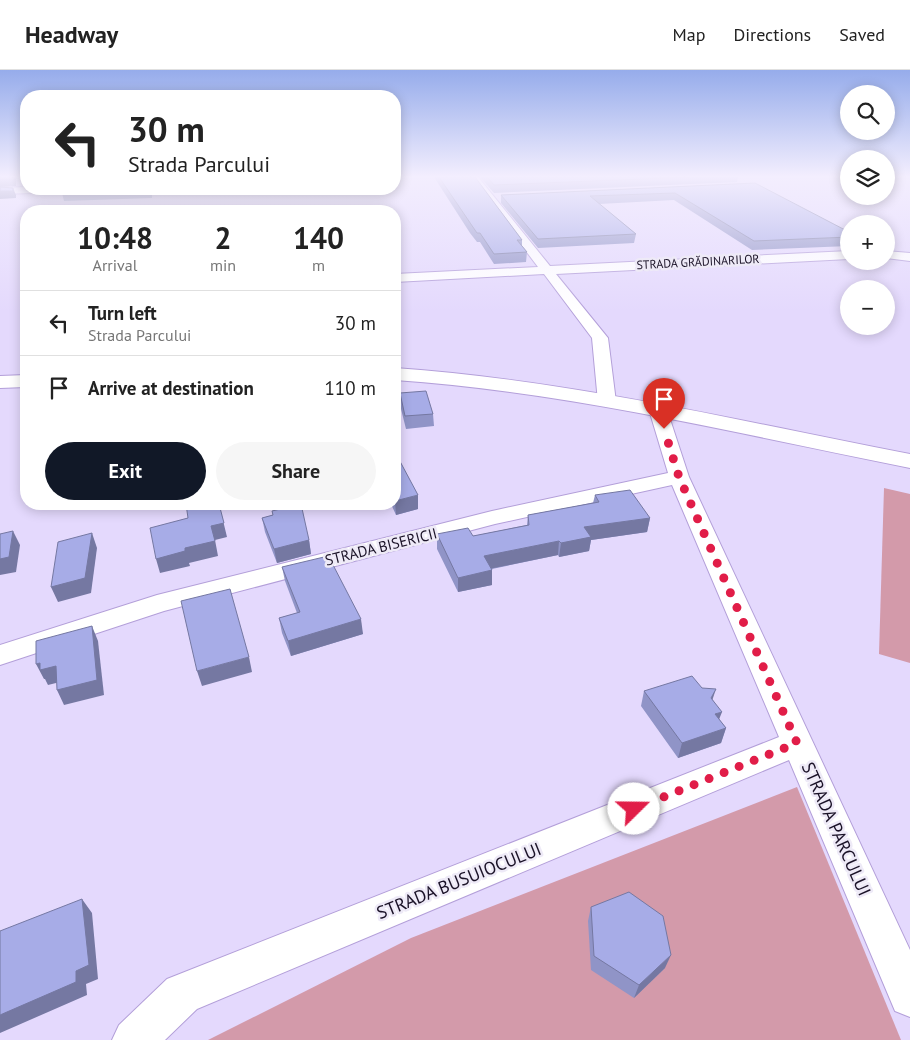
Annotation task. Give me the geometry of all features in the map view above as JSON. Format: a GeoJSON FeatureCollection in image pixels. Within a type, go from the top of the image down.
{"type":"FeatureCollection","features":[{"type":"Feature","properties":{"kind":"main road"},"geometry":{"type":"LineString","coordinates":[[401,374],[467,379],[606,402],[910,461]]}},
{"type":"Feature","properties":{"kind":"main road"},"geometry":{"type":"LineString","coordinates":[[0,382],[20,381]]}},
{"type":"Feature","properties":{"kind":"street"},"geometry":{"type":"LineString","coordinates":[[514,222],[600,338],[606,402]]}},
{"type":"Feature","properties":{"kind":"street","name":"STRADA GRĂDINARILOR"},"geometry":{"type":"LineString","coordinates":[[401,278],[840,255]]}},
{"type":"Feature","properties":{"kind":"street"},"geometry":{"type":"LineString","coordinates":[[895,255],[910,257]]}},
{"type":"Feature","properties":{"kind":"street","name":"STRADA PARCULUI"},"geometry":{"type":"LineString","coordinates":[[658,413],[679,477],[910,996]]}},
{"type":"Feature","properties":{"kind":"street","name":"STRADA BISERICII"},"geometry":{"type":"LineString","coordinates":[[0,656],[157,604],[492,518],[679,477]]}},
{"type":"Feature","properties":{"kind":"street","name":"STRADA BUSUIOCULUI"},"geometry":{"type":"LineString","coordinates":[[134,1040],[182,994],[797,743]]}},
{"type":"Feature","properties":{"kind":"shaded area"},"geometry":{"type":"Polygon","coordinates":[[[884,488],[910,494],[910,663],[879,654],[884,488]]]}},
{"type":"Feature","properties":{"kind":"shaded area"},"geometry":{"type":"Polygon","coordinates":[[[797,787],[901,1040],[208,1040],[411,938],[797,787]]]}},
{"type":"Feature","properties":{"kind":"building"},"geometry":{"type":"Polygon","coordinates":[[[470,222],[509,222],[522,240],[517,240],[527,252],[494,254],[480,233],[477,233],[470,222]]]}},
{"type":"Feature","properties":{"kind":"building"},"geometry":{"type":"Polygon","coordinates":[[[524,222],[622,222],[636,234],[538,239],[524,222]]]}},
{"type":"Feature","properties":{"kind":"building"},"geometry":{"type":"Polygon","coordinates":[[[723,222],[830,222],[840,227],[840,237],[754,241],[723,222]]]}},
{"type":"Feature","properties":{"kind":"building"},"geometry":{"type":"Polygon","coordinates":[[[426,391],[433,414],[405,416],[401,393],[426,391]]]}},
{"type":"Feature","properties":{"kind":"building"},"geometry":{"type":"Polygon","coordinates":[[[401,463],[418,495],[401,499],[401,463]]]}},
{"type":"Feature","properties":{"kind":"building"},"geometry":{"type":"Polygon","coordinates":[[[630,490],[650,518],[584,527],[591,537],[561,543],[559,541],[484,556],[492,570],[458,578],[437,534],[468,528],[473,536],[529,525],[528,515],[599,502],[595,495],[630,490]]]}},
{"type":"Feature","properties":{"kind":"building"},"geometry":{"type":"Polygon","coordinates":[[[187,510],[221,510],[224,523],[211,526],[215,541],[185,548],[185,551],[156,559],[150,528],[188,518],[187,510]]]}},
{"type":"Feature","properties":{"kind":"building"},"geometry":{"type":"Polygon","coordinates":[[[302,510],[309,540],[274,549],[262,518],[273,515],[272,511],[302,510]]]}},
{"type":"Feature","properties":{"kind":"building"},"geometry":{"type":"Polygon","coordinates":[[[13,531],[9,557],[0,559],[0,534],[13,531]]]}},
{"type":"Feature","properties":{"kind":"building"},"geometry":{"type":"Polygon","coordinates":[[[92,533],[85,578],[51,587],[58,542],[92,533]]]}},
{"type":"Feature","properties":{"kind":"building"},"geometry":{"type":"Polygon","coordinates":[[[324,557],[326,562],[331,561],[361,619],[288,641],[279,618],[300,612],[282,567],[324,557]]]}},
{"type":"Feature","properties":{"kind":"building"},"geometry":{"type":"Polygon","coordinates":[[[230,589],[249,657],[197,671],[181,601],[230,589]]]}},
{"type":"Feature","properties":{"kind":"building"},"geometry":{"type":"Polygon","coordinates":[[[92,626],[97,680],[57,690],[56,666],[40,670],[40,663],[36,664],[36,641],[92,626]]]}},
{"type":"Feature","properties":{"kind":"building"},"geometry":{"type":"Polygon","coordinates":[[[692,676],[702,688],[716,689],[711,698],[722,712],[715,714],[726,728],[682,743],[644,691],[692,676]]]}},
{"type":"Feature","properties":{"kind":"building"},"geometry":{"type":"Polygon","coordinates":[[[629,892],[663,916],[671,955],[639,985],[594,956],[591,907],[629,892]]]}},
{"type":"Feature","properties":{"kind":"building"},"geometry":{"type":"Polygon","coordinates":[[[82,899],[89,965],[76,971],[76,982],[0,1015],[0,931],[82,899]]]}},
{"type":"Feature","properties":{"kind":"route"},"geometry":{"type":"LineString","coordinates":[[634,809],[797,743],[679,477],[664,429]]}}]}
